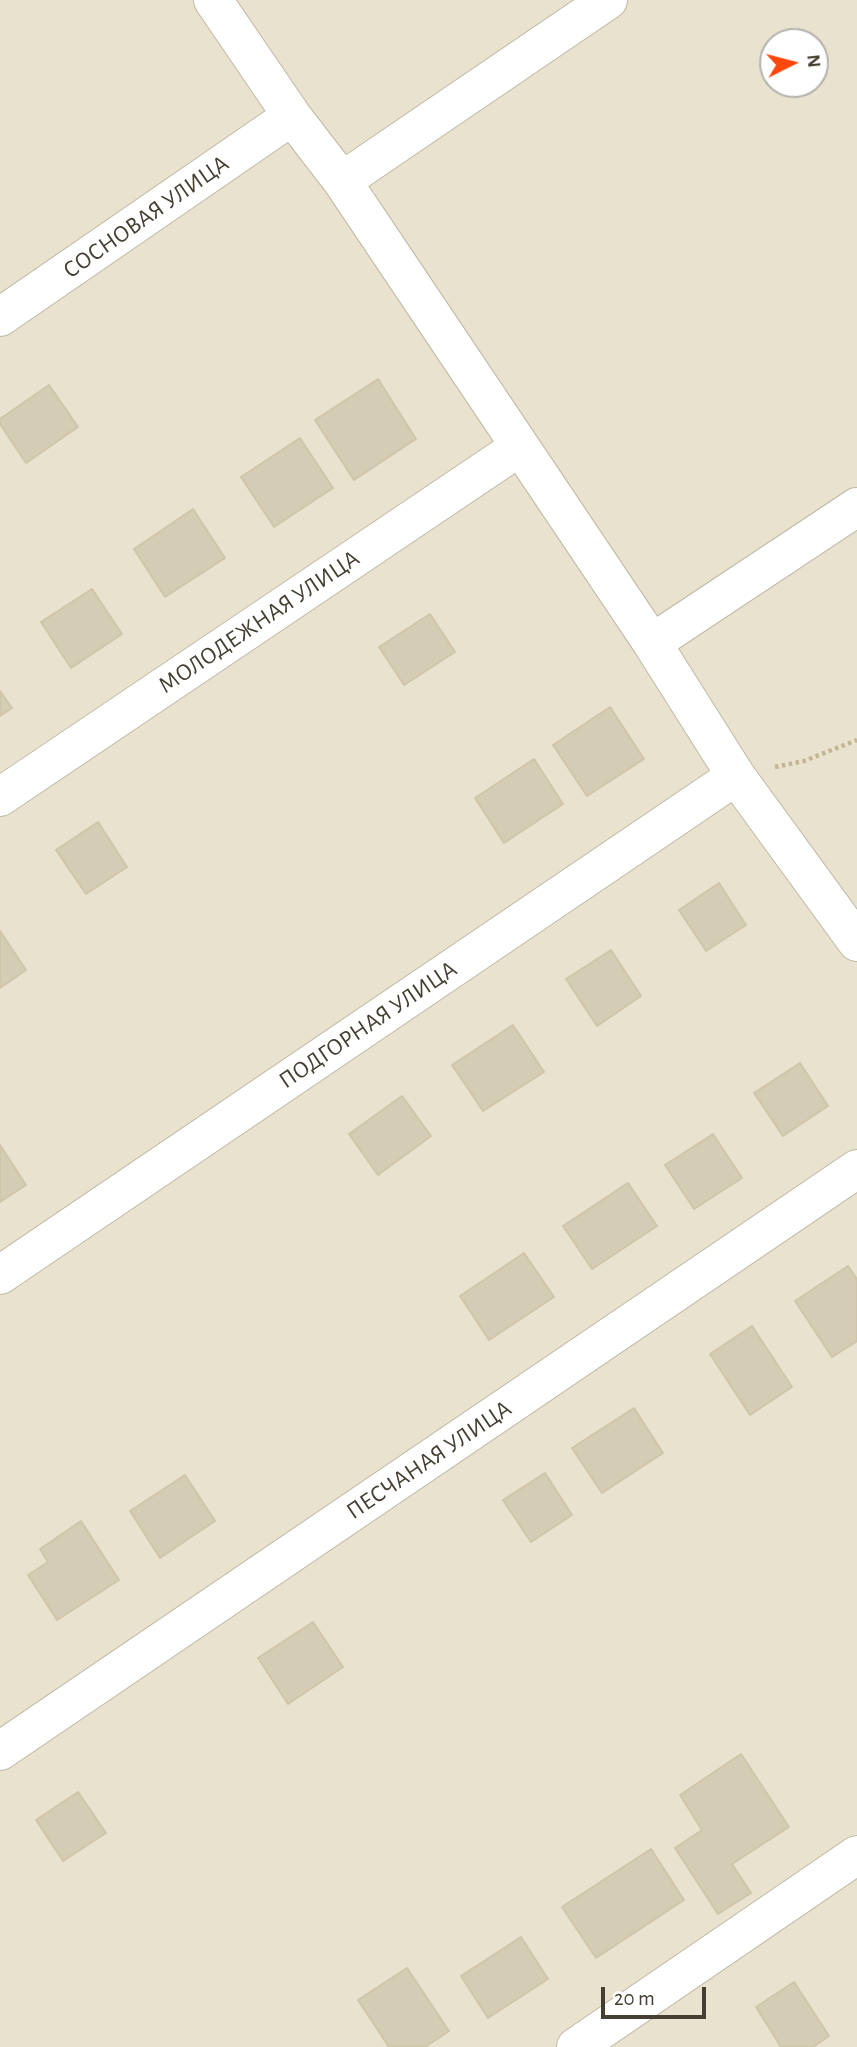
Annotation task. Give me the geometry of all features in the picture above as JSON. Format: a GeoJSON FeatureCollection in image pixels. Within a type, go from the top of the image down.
{"type":"FeatureCollection","features":[{"type":"Feature","properties":{"kind":"street"},"geometry":{"type":"LineString","coordinates":[[212,0],[292,116],[342,181],[518,448],[652,643],[736,776],[857,942]]}},
{"type":"Feature","properties":{"kind":"street"},"geometry":{"type":"LineString","coordinates":[[342,181],[608,0]]}},
{"type":"Feature","properties":{"kind":"street","name":"СОСНОВАЯ УЛИЦА"},"geometry":{"type":"LineString","coordinates":[[0,317],[292,116]]}},
{"type":"Feature","properties":{"kind":"street","name":"МОЛОДЕЖНАЯ УЛИЦА"},"geometry":{"type":"LineString","coordinates":[[0,797],[518,448]]}},
{"type":"Feature","properties":{"kind":"street"},"geometry":{"type":"LineString","coordinates":[[652,643],[857,507]]}},
{"type":"Feature","properties":{"kind":"street","name":"ПОДГОРНАЯ УЛИЦА"},"geometry":{"type":"LineString","coordinates":[[0,1275],[736,776]]}},
{"type":"Feature","properties":{"kind":"street","name":"ПЕСЧАНАЯ УЛИЦА"},"geometry":{"type":"LineString","coordinates":[[0,1751],[857,1169]]}},
{"type":"Feature","properties":{"kind":"street"},"geometry":{"type":"LineString","coordinates":[[576,2047],[857,1854]]}},
{"type":"Feature","properties":{"kind":"path"},"geometry":{"type":"LineString","coordinates":[[736,776],[804,761],[857,740]]}},
{"type":"Feature","properties":{"kind":"shaded area"},"geometry":{"type":"Polygon","coordinates":[[[0,0],[857,0],[857,2047],[0,2047],[0,0]]]}},
{"type":"Feature","properties":{"kind":"building"},"geometry":{"type":"Polygon","coordinates":[[[378,379],[416,439],[354,480],[315,420],[378,379]]]}},
{"type":"Feature","properties":{"kind":"building"},"geometry":{"type":"Polygon","coordinates":[[[49,385],[78,427],[26,463],[0,424],[0,419],[49,385]]]}},
{"type":"Feature","properties":{"kind":"building"},"geometry":{"type":"Polygon","coordinates":[[[300,438],[333,488],[274,527],[241,477],[300,438]]]}},
{"type":"Feature","properties":{"kind":"building"},"geometry":{"type":"Polygon","coordinates":[[[193,509],[225,558],[165,597],[134,549],[193,509]]]}},
{"type":"Feature","properties":{"kind":"building"},"geometry":{"type":"Polygon","coordinates":[[[92,589],[122,634],[71,668],[41,622],[92,589]]]}},
{"type":"Feature","properties":{"kind":"building"},"geometry":{"type":"Polygon","coordinates":[[[430,614],[455,652],[404,685],[379,647],[430,614]]]}},
{"type":"Feature","properties":{"kind":"building"},"geometry":{"type":"Polygon","coordinates":[[[0,691],[12,708],[0,716],[0,691]]]}},
{"type":"Feature","properties":{"kind":"building"},"geometry":{"type":"Polygon","coordinates":[[[610,707],[644,759],[587,796],[553,745],[610,707]]]}},
{"type":"Feature","properties":{"kind":"building"},"geometry":{"type":"Polygon","coordinates":[[[534,759],[563,804],[504,843],[475,798],[534,759]]]}},
{"type":"Feature","properties":{"kind":"building"},"geometry":{"type":"Polygon","coordinates":[[[98,822],[127,867],[86,894],[56,850],[98,822]]]}},
{"type":"Feature","properties":{"kind":"building"},"geometry":{"type":"Polygon","coordinates":[[[719,883],[746,925],[706,951],[679,910],[719,883]]]}},
{"type":"Feature","properties":{"kind":"building"},"geometry":{"type":"Polygon","coordinates":[[[0,931],[26,970],[0,988],[0,931]]]}},
{"type":"Feature","properties":{"kind":"building"},"geometry":{"type":"Polygon","coordinates":[[[611,950],[641,996],[597,1026],[566,979],[611,950]]]}},
{"type":"Feature","properties":{"kind":"building"},"geometry":{"type":"Polygon","coordinates":[[[513,1025],[544,1072],[483,1111],[452,1065],[513,1025]]]}},
{"type":"Feature","properties":{"kind":"building"},"geometry":{"type":"Polygon","coordinates":[[[800,1063],[828,1106],[783,1136],[754,1093],[800,1063]]]}},
{"type":"Feature","properties":{"kind":"building"},"geometry":{"type":"Polygon","coordinates":[[[402,1096],[431,1136],[378,1175],[349,1134],[402,1096]]]}},
{"type":"Feature","properties":{"kind":"building"},"geometry":{"type":"Polygon","coordinates":[[[713,1134],[742,1178],[694,1209],[665,1165],[713,1134]]]}},
{"type":"Feature","properties":{"kind":"building"},"geometry":{"type":"Polygon","coordinates":[[[0,1145],[26,1185],[0,1202],[0,1145]]]}},
{"type":"Feature","properties":{"kind":"building"},"geometry":{"type":"Polygon","coordinates":[[[628,1183],[657,1226],[592,1269],[563,1226],[628,1183]]]}},
{"type":"Feature","properties":{"kind":"building"},"geometry":{"type":"Polygon","coordinates":[[[524,1253],[554,1297],[489,1340],[460,1296],[524,1253]]]}},
{"type":"Feature","properties":{"kind":"building"},"geometry":{"type":"Polygon","coordinates":[[[848,1266],[857,1279],[857,1341],[832,1357],[795,1301],[848,1266]]]}},
{"type":"Feature","properties":{"kind":"building"},"geometry":{"type":"Polygon","coordinates":[[[752,1326],[792,1387],[750,1415],[710,1354],[752,1326]]]}},
{"type":"Feature","properties":{"kind":"building"},"geometry":{"type":"Polygon","coordinates":[[[634,1408],[663,1453],[602,1493],[572,1448],[634,1408]]]}},
{"type":"Feature","properties":{"kind":"building"},"geometry":{"type":"Polygon","coordinates":[[[545,1473],[572,1515],[531,1542],[503,1500],[545,1473]]]}},
{"type":"Feature","properties":{"kind":"building"},"geometry":{"type":"Polygon","coordinates":[[[185,1475],[215,1521],[160,1558],[130,1511],[185,1475]]]}},
{"type":"Feature","properties":{"kind":"building"},"geometry":{"type":"Polygon","coordinates":[[[81,1521],[119,1580],[57,1620],[28,1575],[48,1562],[40,1549],[81,1521]]]}},
{"type":"Feature","properties":{"kind":"building"},"geometry":{"type":"Polygon","coordinates":[[[313,1622],[343,1667],[288,1704],[258,1658],[313,1622]]]}},
{"type":"Feature","properties":{"kind":"building"},"geometry":{"type":"Polygon","coordinates":[[[741,1754],[789,1827],[732,1864],[751,1893],[718,1914],[675,1848],[702,1830],[680,1795],[741,1754]]]}},
{"type":"Feature","properties":{"kind":"building"},"geometry":{"type":"Polygon","coordinates":[[[78,1792],[106,1833],[63,1861],[36,1820],[78,1792]]]}},
{"type":"Feature","properties":{"kind":"building"},"geometry":{"type":"Polygon","coordinates":[[[651,1849],[684,1900],[596,1958],[562,1907],[651,1849]]]}},
{"type":"Feature","properties":{"kind":"building"},"geometry":{"type":"Polygon","coordinates":[[[521,1937],[548,1979],[488,2018],[461,1976],[521,1937]]]}},
{"type":"Feature","properties":{"kind":"building"},"geometry":{"type":"Polygon","coordinates":[[[407,1968],[449,2031],[425,2047],[389,2047],[358,2000],[407,1968]]]}},
{"type":"Feature","properties":{"kind":"building"},"geometry":{"type":"Polygon","coordinates":[[[794,1982],[829,2036],[813,2047],[781,2047],[756,2007],[794,1982]]]}}]}
